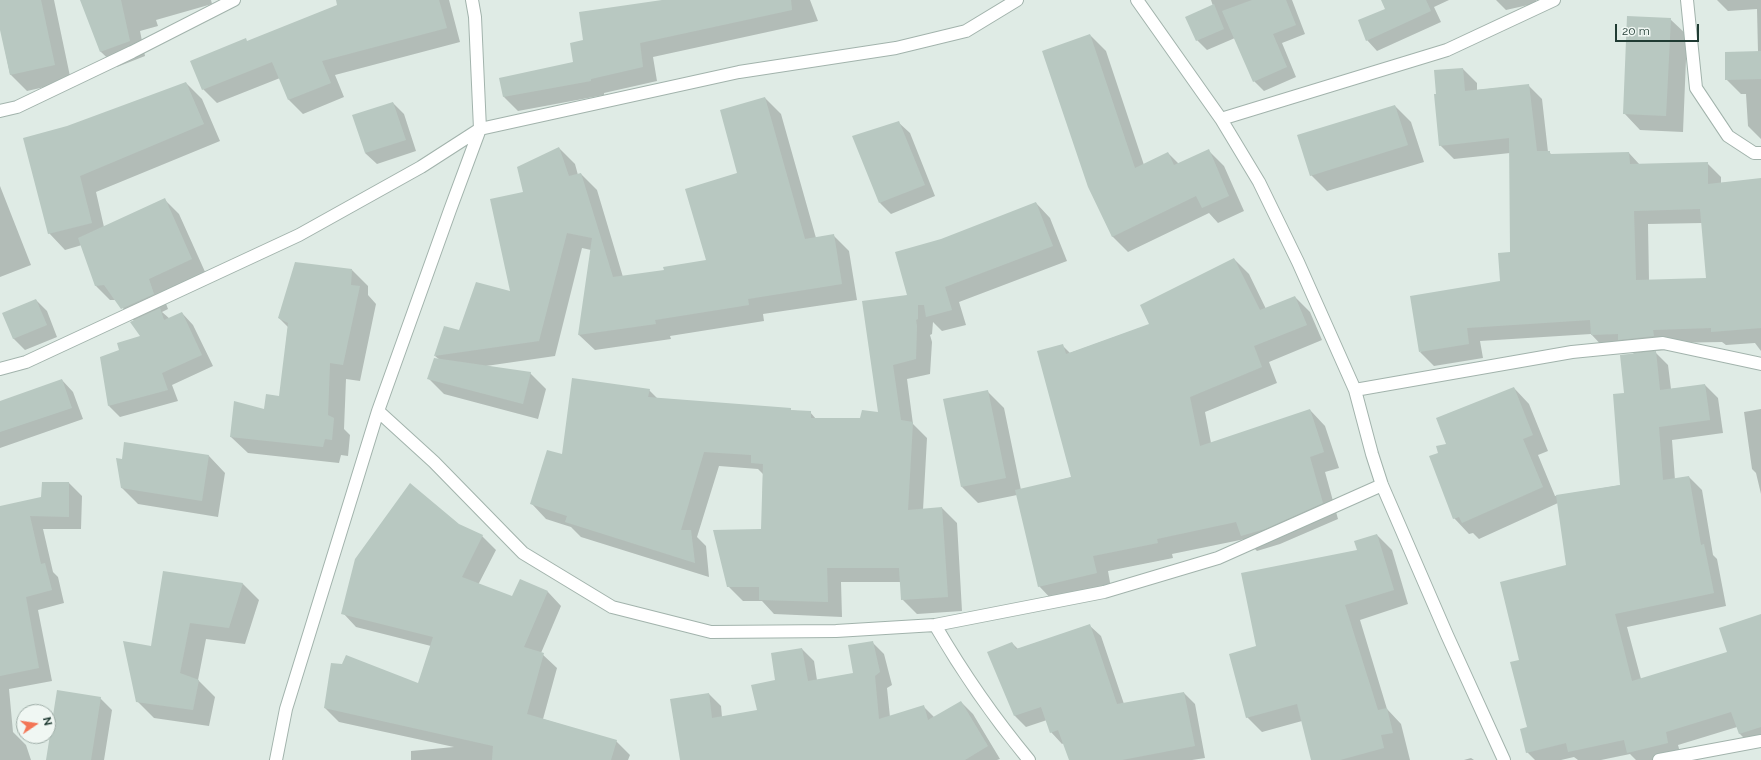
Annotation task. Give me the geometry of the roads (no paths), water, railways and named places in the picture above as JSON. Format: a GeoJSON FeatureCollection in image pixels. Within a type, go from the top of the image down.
{"type":"FeatureCollection","features":[{"type":"Feature","properties":{"kind":"street"},"geometry":{"type":"LineString","coordinates":[[0,111],[17,107],[132,52],[234,0]]}},
{"type":"Feature","properties":{"kind":"street"},"geometry":{"type":"LineString","coordinates":[[276,760],[286,709],[378,411],[480,129],[472,0]]}},
{"type":"Feature","properties":{"kind":"street"},"geometry":{"type":"LineString","coordinates":[[0,369],[26,362],[298,235],[421,167],[480,129],[739,72],[896,48],[966,31],[1017,0]]}},
{"type":"Feature","properties":{"kind":"street"},"geometry":{"type":"LineString","coordinates":[[1137,0],[1221,119],[1259,182],[1298,262],[1356,390],[1382,485],[1504,760]]}},
{"type":"Feature","properties":{"kind":"street"},"geometry":{"type":"LineString","coordinates":[[1221,119],[1447,50],[1554,0]]}},
{"type":"Feature","properties":{"kind":"street"},"geometry":{"type":"LineString","coordinates":[[1686,0],[1696,88],[1728,136],[1754,153],[1761,153]]}},
{"type":"Feature","properties":{"kind":"street"},"geometry":{"type":"LineString","coordinates":[[1356,390],[1572,352],[1663,343],[1761,364]]}},
{"type":"Feature","properties":{"kind":"street"},"geometry":{"type":"LineString","coordinates":[[378,411],[434,462],[523,553],[612,608],[711,632],[836,631],[935,625],[1104,592],[1218,558],[1382,485]]}},
{"type":"Feature","properties":{"kind":"street"},"geometry":{"type":"LineString","coordinates":[[935,625],[962,670],[1007,734],[1029,760]]}},
{"type":"Feature","properties":{"kind":"street"},"geometry":{"type":"LineString","coordinates":[[1659,760],[1761,741]]}}]}
